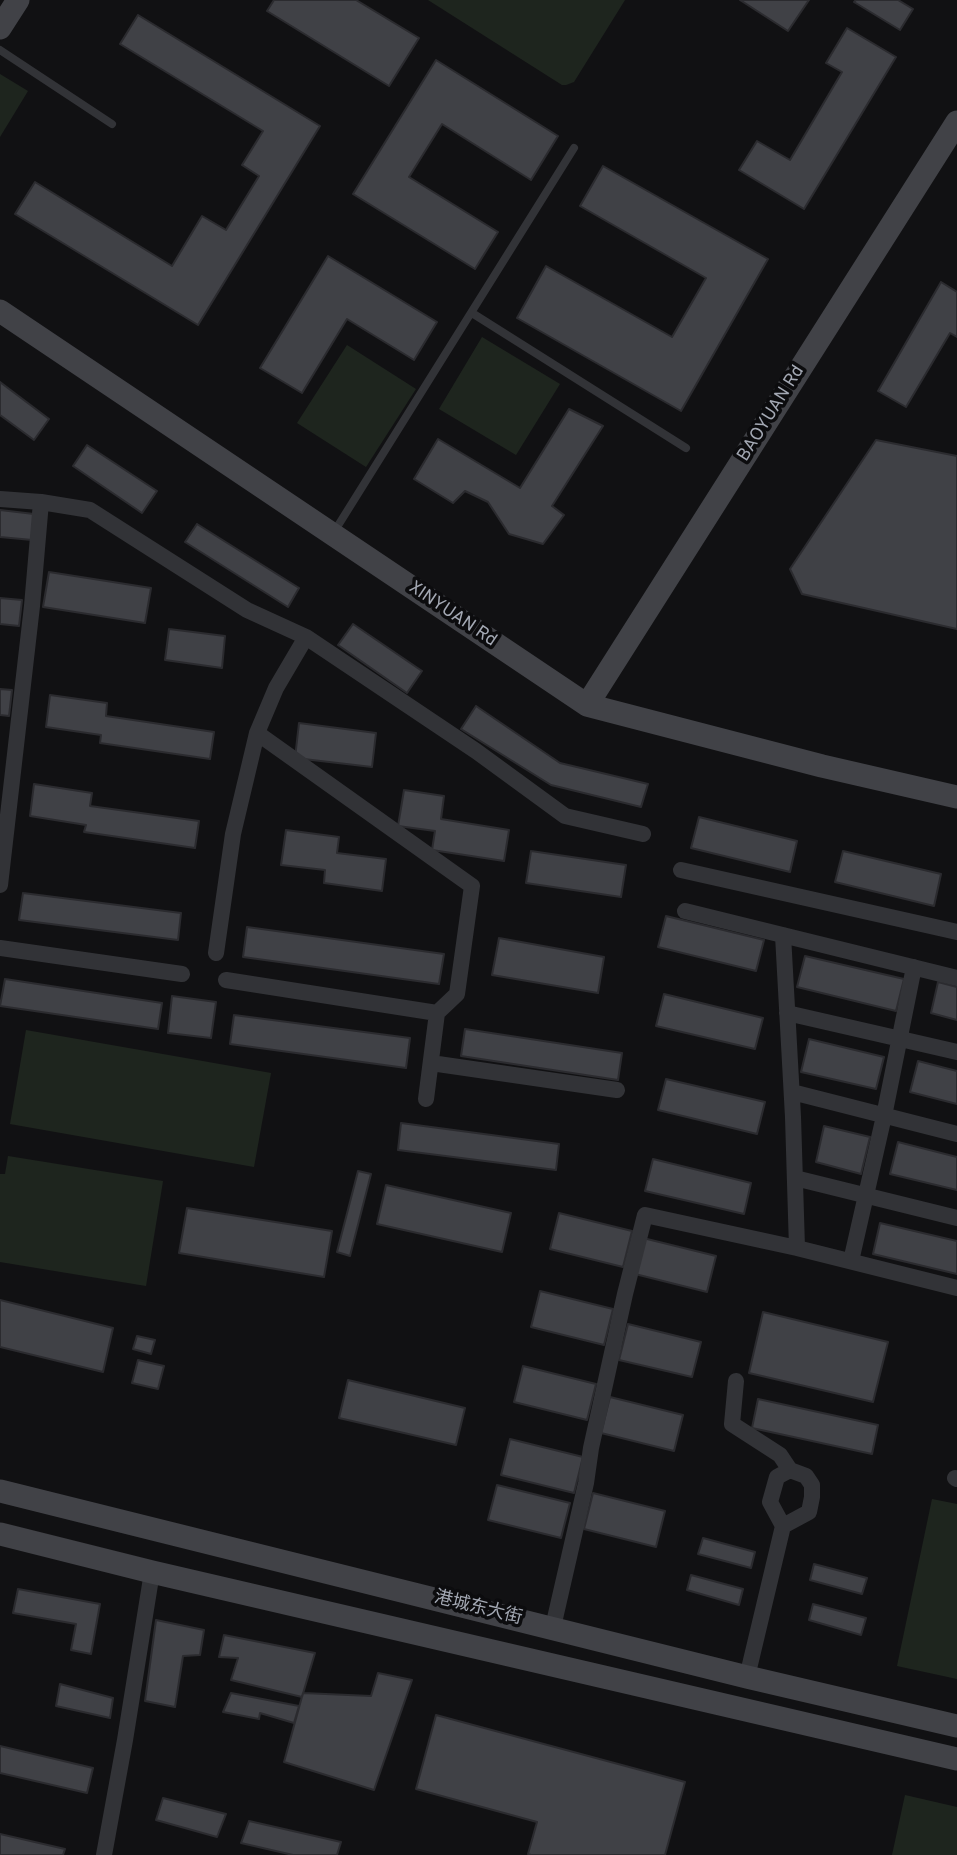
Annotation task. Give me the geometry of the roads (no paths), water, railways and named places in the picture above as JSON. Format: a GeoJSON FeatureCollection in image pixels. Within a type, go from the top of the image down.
{"type":"FeatureCollection","features":[{"type":"Feature","properties":{"kind":"main road"},"geometry":{"type":"LineString","coordinates":[[0,28],[18,0]]}},
{"type":"Feature","properties":{"kind":"main road","name":"BAOYUAN Rd"},"geometry":{"type":"LineString","coordinates":[[587,705],[957,122]]}},
{"type":"Feature","properties":{"kind":"main road","name":"XINYUAN Rd"},"geometry":{"type":"LineString","coordinates":[[0,312],[587,705],[822,766],[957,797]]}},
{"type":"Feature","properties":{"kind":"main road","name":"港城东大街"},"geometry":{"type":"LineString","coordinates":[[0,1491],[957,1726]]}},
{"type":"Feature","properties":{"kind":"main road"},"geometry":{"type":"LineString","coordinates":[[0,1534],[152,1572],[957,1759]]}},
{"type":"Feature","properties":{"kind":"street"},"geometry":{"type":"LineString","coordinates":[[0,499],[90,510],[247,610],[306,637],[476,751],[565,816],[643,834]]}},
{"type":"Feature","properties":{"kind":"street"},"geometry":{"type":"LineString","coordinates":[[0,885],[32,606],[41,502]]}},
{"type":"Feature","properties":{"kind":"street"},"geometry":{"type":"LineString","coordinates":[[216,953],[233,834],[257,733],[275,688],[306,637]]}},
{"type":"Feature","properties":{"kind":"street"},"geometry":{"type":"LineString","coordinates":[[257,733],[472,886],[457,994],[437,1013],[426,1099]]}},
{"type":"Feature","properties":{"kind":"street"},"geometry":{"type":"LineString","coordinates":[[681,870],[957,932]]}},
{"type":"Feature","properties":{"kind":"street"},"geometry":{"type":"LineString","coordinates":[[685,911],[957,978]]}},
{"type":"Feature","properties":{"kind":"street"},"geometry":{"type":"LineString","coordinates":[[783,935],[797,1248]]}},
{"type":"Feature","properties":{"kind":"street"},"geometry":{"type":"LineString","coordinates":[[0,948],[182,974]]}},
{"type":"Feature","properties":{"kind":"street"},"geometry":{"type":"LineString","coordinates":[[851,1261],[914,967]]}},
{"type":"Feature","properties":{"kind":"street"},"geometry":{"type":"LineString","coordinates":[[226,980],[437,1013]]}},
{"type":"Feature","properties":{"kind":"street"},"geometry":{"type":"LineString","coordinates":[[787,1013],[957,1052]]}},
{"type":"Feature","properties":{"kind":"street"},"geometry":{"type":"LineString","coordinates":[[431,1063],[617,1090]]}},
{"type":"Feature","properties":{"kind":"street"},"geometry":{"type":"LineString","coordinates":[[792,1092],[957,1134]]}},
{"type":"Feature","properties":{"kind":"street"},"geometry":{"type":"LineString","coordinates":[[795,1178],[957,1218]]}},
{"type":"Feature","properties":{"kind":"street"},"geometry":{"type":"LineString","coordinates":[[553,1627],[625,1294],[645,1215],[797,1248],[957,1288]]}},
{"type":"Feature","properties":{"kind":"street"},"geometry":{"type":"LineString","coordinates":[[736,1381],[732,1424],[780,1455],[790,1470],[806,1476],[812,1485],[808,1512],[783,1526]]}},
{"type":"Feature","properties":{"kind":"street"},"geometry":{"type":"LineString","coordinates":[[747,1676],[783,1526],[771,1502],[777,1477],[790,1470]]}},
{"type":"Feature","properties":{"kind":"street"},"geometry":{"type":"LineString","coordinates":[[104,1855],[152,1572]]}},
{"type":"Feature","properties":{"kind":"lane"},"geometry":{"type":"LineString","coordinates":[[0,50],[112,124]]}},
{"type":"Feature","properties":{"kind":"lane"},"geometry":{"type":"LineString","coordinates":[[332,534],[574,148]]}},
{"type":"Feature","properties":{"kind":"lane"},"geometry":{"type":"LineString","coordinates":[[472,313],[686,448]]}}]}
